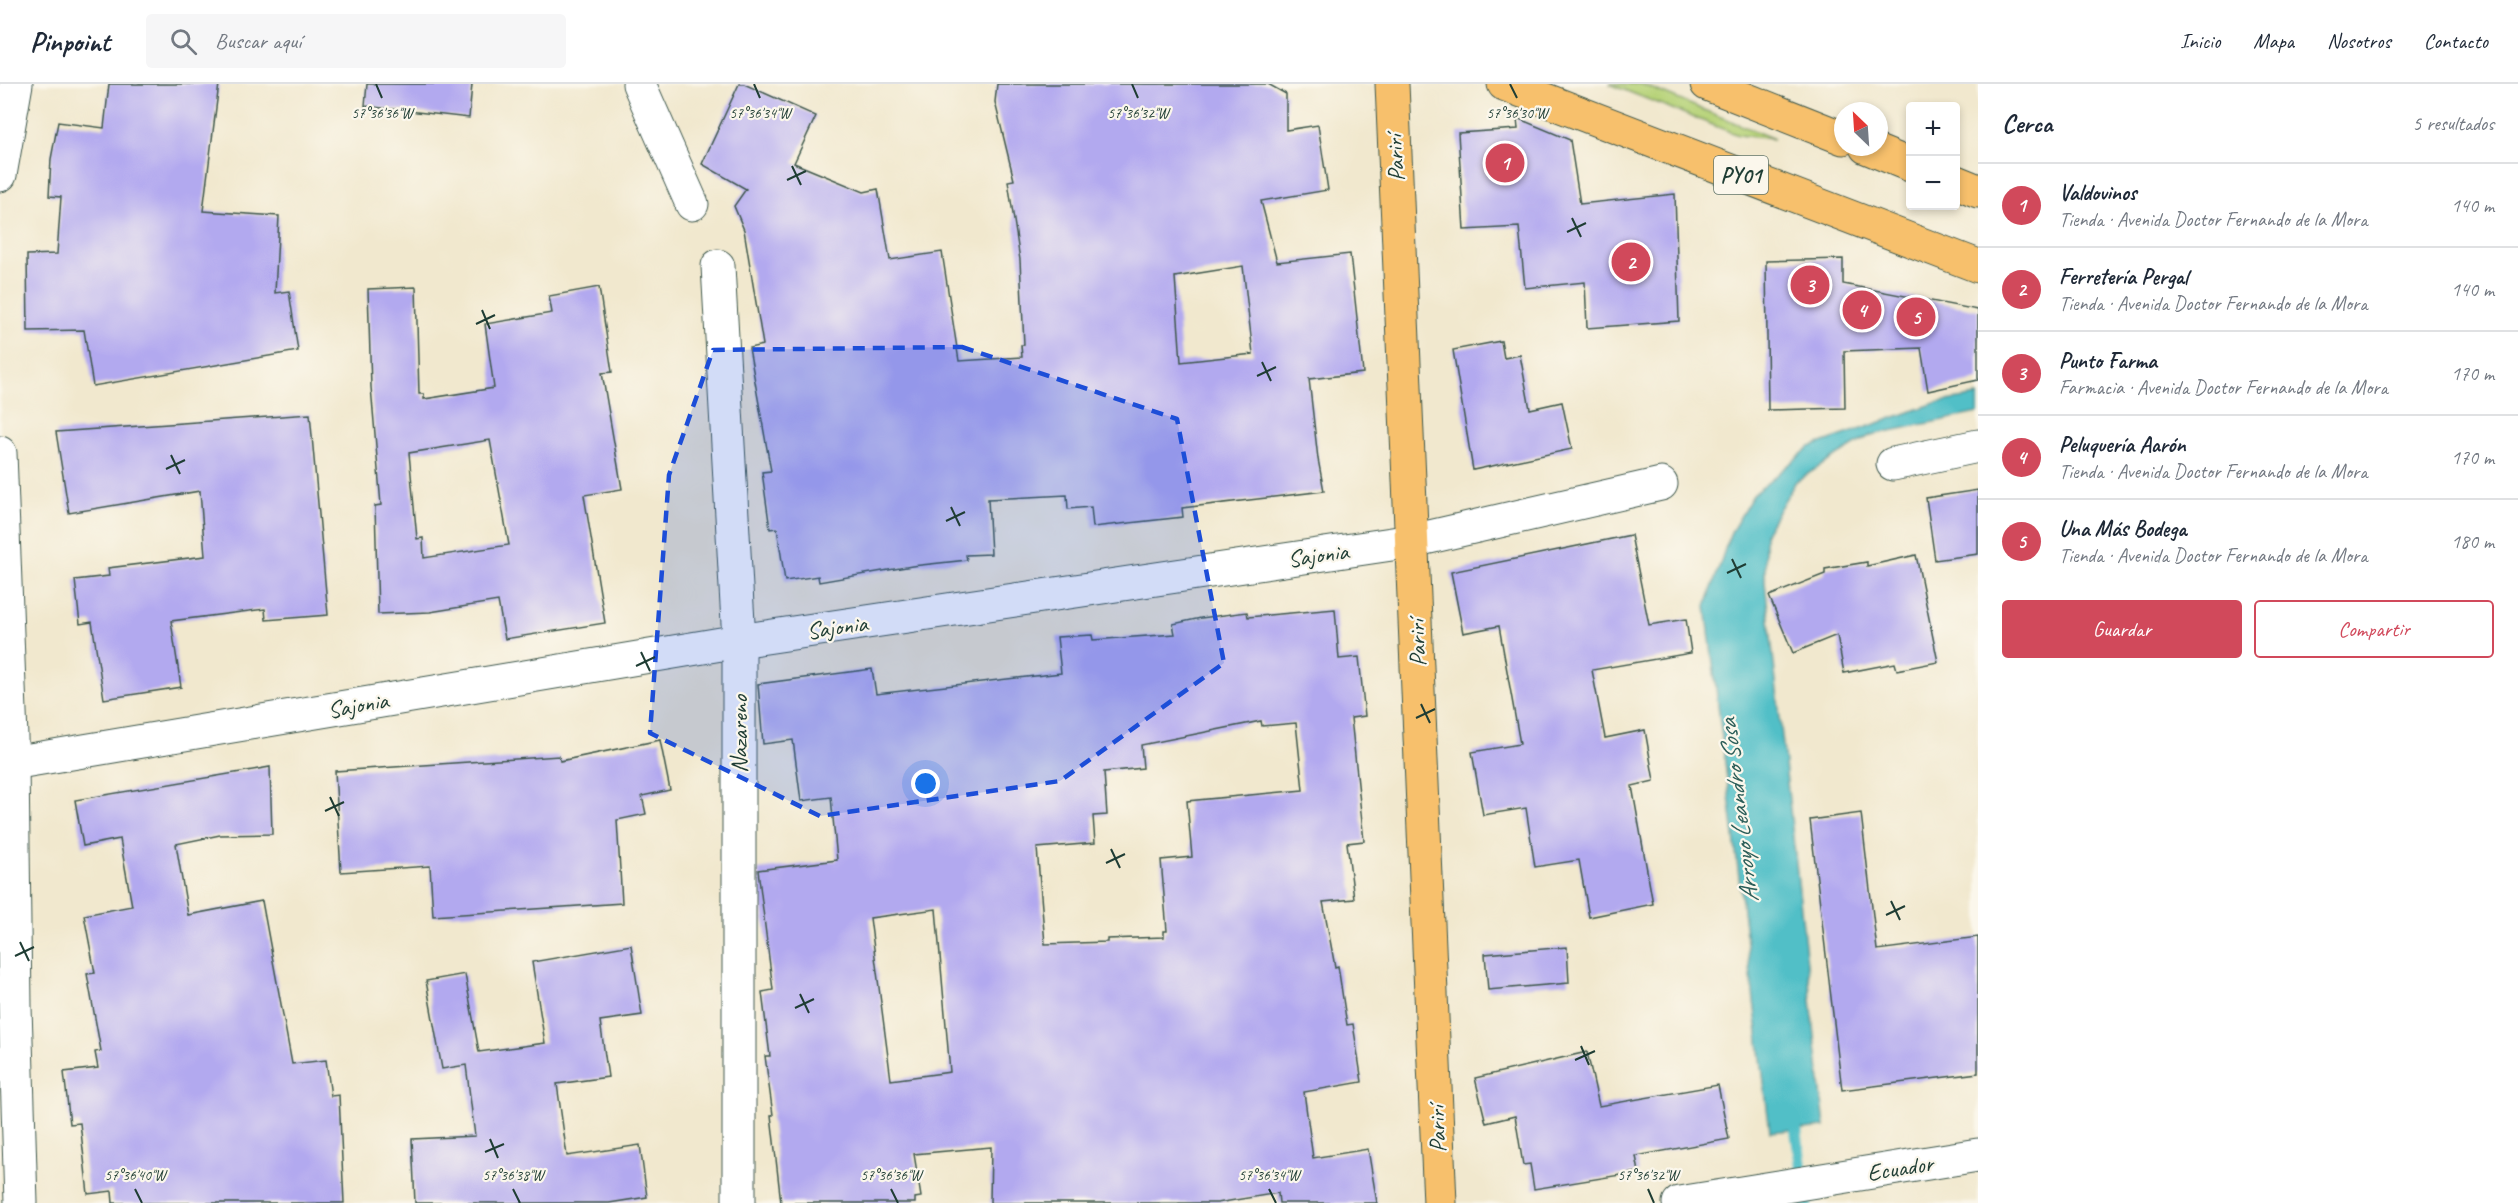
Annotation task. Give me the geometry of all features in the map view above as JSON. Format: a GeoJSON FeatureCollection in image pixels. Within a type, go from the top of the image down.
{"type":"FeatureCollection","features":[{"type":"Feature","properties":{"kind":"main road","name":"Parirí"},"geometry":{"type":"LineString","coordinates":[[1392,84],[1440,1203]]}},
{"type":"Feature","properties":{"kind":"main road","name":"PY01"},"geometry":{"type":"LineString","coordinates":[[1504,84],[1978,266]]}},
{"type":"Feature","properties":{"kind":"main road"},"geometry":{"type":"LineString","coordinates":[[1707,84],[1834,134]]}},
{"type":"Feature","properties":{"kind":"main road"},"geometry":{"type":"LineString","coordinates":[[1888,156],[1906,163]]}},
{"type":"Feature","properties":{"kind":"main road"},"geometry":{"type":"LineString","coordinates":[[1960,184],[1978,191]]}},
{"type":"Feature","properties":{"kind":"street"},"geometry":{"type":"LineString","coordinates":[[0,175],[16,84]]}},
{"type":"Feature","properties":{"kind":"street"},"geometry":{"type":"LineString","coordinates":[[639,84],[692,204]]}},
{"type":"Feature","properties":{"kind":"street","name":"Nazareno"},"geometry":{"type":"LineString","coordinates":[[718,266],[739,641],[739,1203]]}},
{"type":"Feature","properties":{"kind":"street"},"geometry":{"type":"LineString","coordinates":[[1893,464],[1978,446]]}},
{"type":"Feature","properties":{"kind":"street"},"geometry":{"type":"LineString","coordinates":[[0,453],[12,763],[8,1007],[21,1203]]}},
{"type":"Feature","properties":{"kind":"street","name":"Sajonia"},"geometry":{"type":"LineString","coordinates":[[12,763],[739,641],[1412,541],[1661,484]]}},
{"type":"Feature","properties":{"kind":"street","name":"Ecuador"},"geometry":{"type":"LineString","coordinates":[[1679,1203],[1978,1155]]}},
{"type":"Feature","properties":{"kind":"highlighted area"},"geometry":{"type":"Polygon","coordinates":[[[962,347],[1177,419],[1224,663],[1060,781],[820,816],[650,733],[669,475],[713,350],[962,347]]]}},
{"type":"Feature","properties":{"kind":"green space"},"geometry":{"type":"Polygon","coordinates":[[[1609,84],[1641,84],[1774,139],[1738,135],[1609,84]]]}},
{"type":"Feature","properties":{"kind":"water"},"geometry":{"type":"Polygon","coordinates":[[[1978,396],[1978,413],[1871,435],[1796,481],[1765,533],[1765,582],[1825,1127],[1770,1132],[1706,606],[1730,534],[1753,495],[1810,447],[1935,403],[1978,396]]]}},
{"type":"Feature","properties":{"kind":"building"},"geometry":{"type":"Polygon","coordinates":[[[109,84],[219,84],[203,211],[279,216],[275,293],[289,291],[298,351],[93,386],[84,330],[28,331],[27,255],[57,254],[61,197],[49,196],[51,159],[58,122],[104,128],[109,84]]]}},
{"type":"Feature","properties":{"kind":"building"},"geometry":{"type":"Polygon","coordinates":[[[367,84],[472,84],[469,118],[365,106],[367,84]]]}},
{"type":"Feature","properties":{"kind":"building"},"geometry":{"type":"Polygon","coordinates":[[[739,84],[744,84],[816,116],[794,163],[864,192],[878,189],[890,260],[942,252],[959,361],[1022,357],[1021,345],[1024,345],[1020,260],[1008,181],[1014,180],[995,102],[997,84],[1268,84],[1286,94],[1286,130],[1318,125],[1328,190],[1261,201],[1277,262],[1350,254],[1363,373],[1309,379],[1324,491],[1182,508],[1183,517],[1093,527],[1091,507],[1068,509],[1067,495],[988,499],[991,554],[966,555],[967,560],[912,566],[819,582],[818,576],[785,581],[777,528],[770,529],[762,472],[771,471],[749,348],[763,345],[744,230],[734,206],[746,189],[702,164],[739,84]],[[1243,266],[1175,277],[1181,362],[1253,354],[1243,266]]]}},
{"type":"Feature","properties":{"kind":"building"},"geometry":{"type":"Polygon","coordinates":[[[1517,118],[1570,140],[1580,204],[1675,194],[1679,321],[1587,328],[1585,282],[1525,288],[1519,227],[1464,230],[1458,133],[1518,129],[1517,118]]]}},
{"type":"Feature","properties":{"kind":"building"},"geometry":{"type":"Polygon","coordinates":[[[1843,259],[1843,284],[1978,310],[1978,380],[1928,391],[1921,348],[1844,351],[1845,408],[1768,410],[1766,261],[1843,259]]]}},
{"type":"Feature","properties":{"kind":"building"},"geometry":{"type":"Polygon","coordinates":[[[416,287],[419,394],[424,394],[424,399],[494,388],[485,324],[552,313],[549,296],[599,287],[612,372],[602,373],[622,489],[584,495],[605,623],[505,639],[498,601],[430,612],[378,614],[375,506],[381,505],[371,387],[368,289],[416,287]],[[490,440],[409,453],[417,539],[423,538],[424,558],[509,545],[490,440]]]}},
{"type":"Feature","properties":{"kind":"building"},"geometry":{"type":"Polygon","coordinates":[[[1501,341],[1504,358],[1520,355],[1530,409],[1562,402],[1572,449],[1473,470],[1453,350],[1501,341]]]}},
{"type":"Feature","properties":{"kind":"building"},"geometry":{"type":"Polygon","coordinates":[[[310,414],[328,615],[266,620],[265,609],[171,621],[181,687],[104,699],[92,622],[80,624],[75,580],[109,576],[108,568],[205,556],[200,491],[69,513],[56,432],[310,414]]]}},
{"type":"Feature","properties":{"kind":"building"},"geometry":{"type":"Polygon","coordinates":[[[1978,490],[1978,554],[1935,560],[1926,498],[1978,490]]]}},
{"type":"Feature","properties":{"kind":"building"},"geometry":{"type":"Polygon","coordinates":[[[1631,535],[1649,625],[1686,619],[1691,653],[1592,670],[1605,738],[1645,730],[1654,781],[1632,786],[1653,904],[1589,917],[1579,860],[1535,867],[1526,808],[1483,815],[1472,752],[1520,744],[1499,626],[1463,633],[1451,572],[1631,535]]]}},
{"type":"Feature","properties":{"kind":"building"},"geometry":{"type":"Polygon","coordinates":[[[1916,555],[1938,662],[1897,670],[1895,663],[1844,673],[1837,635],[1793,653],[1769,596],[1825,574],[1825,569],[1867,562],[1867,566],[1916,555]]]}},
{"type":"Feature","properties":{"kind":"building"},"geometry":{"type":"Polygon","coordinates":[[[1335,609],[1339,659],[1359,657],[1365,716],[1351,718],[1364,841],[1347,843],[1354,899],[1323,902],[1335,967],[1338,966],[1347,1025],[1353,1024],[1362,1082],[1304,1092],[1313,1158],[1368,1149],[1377,1203],[1279,1203],[1278,1193],[1217,1203],[990,1203],[991,1147],[914,1154],[921,1197],[915,1198],[915,1203],[781,1203],[765,1056],[770,1056],[762,992],[773,990],[758,870],[837,860],[831,797],[801,801],[793,740],[763,744],[758,684],[872,669],[876,694],[1061,673],[1057,637],[1092,635],[1093,640],[1175,634],[1173,624],[1247,612],[1248,617],[1335,609]],[[1261,721],[1141,745],[1143,768],[1104,772],[1107,815],[1093,816],[1095,843],[1037,848],[1045,944],[1164,937],[1164,931],[1167,931],[1161,860],[1192,857],[1187,801],[1303,790],[1296,723],[1262,726],[1261,721]],[[936,909],[870,918],[891,1080],[950,1072],[936,909]]]}},
{"type":"Feature","properties":{"kind":"building"},"geometry":{"type":"Polygon","coordinates":[[[660,740],[670,790],[642,796],[646,814],[617,820],[622,903],[433,916],[430,866],[341,872],[335,771],[559,756],[560,761],[660,740]]]}},
{"type":"Feature","properties":{"kind":"building"},"geometry":{"type":"Polygon","coordinates":[[[270,767],[272,834],[220,835],[176,844],[188,915],[262,901],[292,1064],[326,1060],[331,1096],[339,1095],[344,1203],[113,1203],[112,1191],[88,1194],[80,1123],[70,1124],[64,1072],[98,1068],[95,1052],[101,1051],[87,974],[95,973],[84,915],[132,906],[120,839],[83,846],[75,800],[270,767]]]}},
{"type":"Feature","properties":{"kind":"building"},"geometry":{"type":"Polygon","coordinates":[[[1861,813],[1877,950],[1978,937],[1978,1073],[1842,1090],[1810,820],[1861,813]]]}},
{"type":"Feature","properties":{"kind":"building"},"geometry":{"type":"Polygon","coordinates":[[[631,945],[642,1015],[600,1021],[608,1077],[557,1084],[567,1156],[640,1145],[647,1197],[609,1203],[415,1203],[412,1139],[475,1136],[466,1065],[442,1069],[426,981],[465,974],[479,1052],[545,1043],[532,962],[631,945]]]}},
{"type":"Feature","properties":{"kind":"building"},"geometry":{"type":"Polygon","coordinates":[[[1567,947],[1569,983],[1488,990],[1485,954],[1567,947]]]}},
{"type":"Feature","properties":{"kind":"building"},"geometry":{"type":"Polygon","coordinates":[[[1587,1052],[1599,1106],[1718,1085],[1729,1139],[1636,1156],[1639,1172],[1534,1189],[1530,1164],[1523,1165],[1515,1116],[1486,1123],[1475,1078],[1587,1052]]]}},
{"type":"Feature","properties":{"kind":"waterway","name":"Arroyo Leandro Sosa"},"geometry":{"type":"LineString","coordinates":[[1794,1115],[1806,1203]]}},
{"type":"Feature","properties":{"kind":"place","name":"Valdovinos"},"geometry":{"type":"Point","coordinates":[1505,163]}},
{"type":"Feature","properties":{"kind":"place","name":"Ferretería Pergal"},"geometry":{"type":"Point","coordinates":[1631,262]}},
{"type":"Feature","properties":{"kind":"place","name":"Punto Farma"},"geometry":{"type":"Point","coordinates":[1810,285]}},
{"type":"Feature","properties":{"kind":"place","name":"Peluquería Aarón"},"geometry":{"type":"Point","coordinates":[1862,310]}},
{"type":"Feature","properties":{"kind":"place","name":"Una Más Bodega"},"geometry":{"type":"Point","coordinates":[1916,317]}}]}
